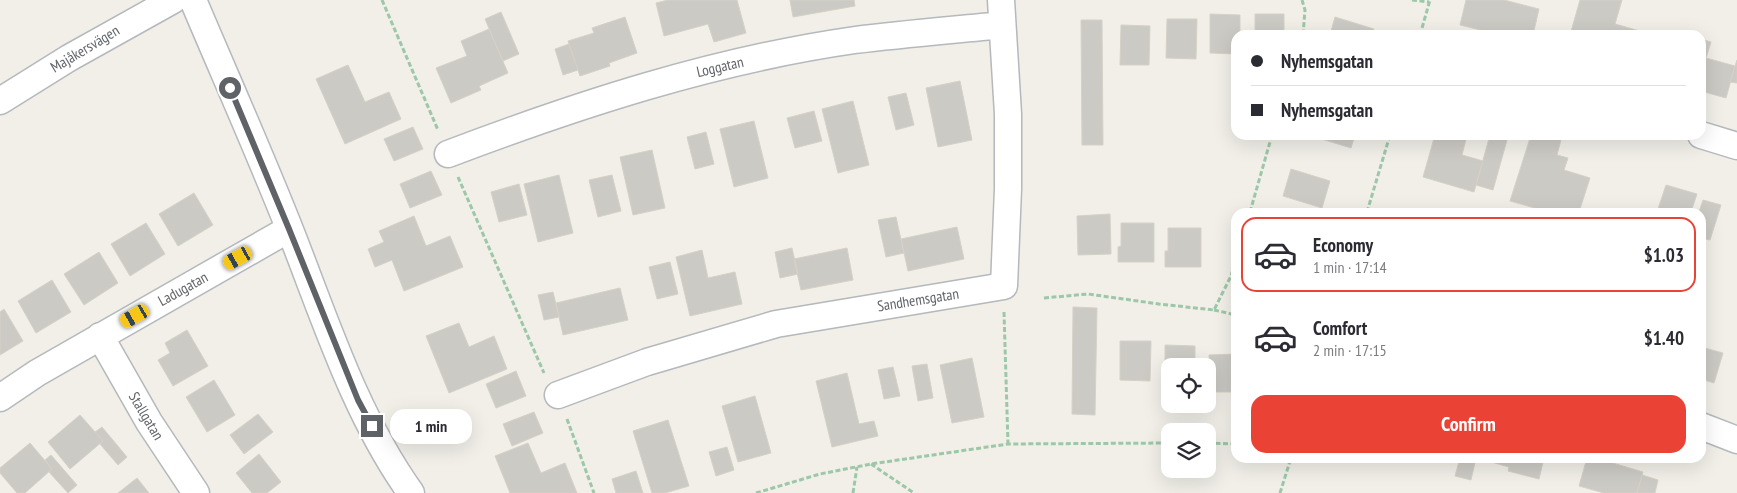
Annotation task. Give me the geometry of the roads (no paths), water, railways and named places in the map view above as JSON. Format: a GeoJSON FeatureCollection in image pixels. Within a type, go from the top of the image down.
{"type":"FeatureCollection","features":[{"type":"Feature","properties":{"kind":"street","name":"Majåkersvägen"},"geometry":{"type":"LineString","coordinates":[[0,102],[69,58],[173,0]]}},
{"type":"Feature","properties":{"kind":"street"},"geometry":{"type":"LineString","coordinates":[[193,0],[358,400],[390,460],[411,493]]}},
{"type":"Feature","properties":{"kind":"street","name":"Loggatan"},"geometry":{"type":"LineString","coordinates":[[448,154],[577,107],[704,70],[1001,13]]}},
{"type":"Feature","properties":{"kind":"street","name":"Sandhemsgatan"},"geometry":{"type":"LineString","coordinates":[[558,395],[647,362],[776,324],[1004,286],[1008,189],[1008,114],[1001,13]]}},
{"type":"Feature","properties":{"kind":"street"},"geometry":{"type":"LineString","coordinates":[[1706,137],[1737,146]]}},
{"type":"Feature","properties":{"kind":"street","name":"Ladugatan"},"geometry":{"type":"LineString","coordinates":[[0,398],[37,373],[100,336],[289,229]]}},
{"type":"Feature","properties":{"kind":"street","name":"Stallgatan"},"geometry":{"type":"LineString","coordinates":[[100,336],[149,422],[196,493]]}},
{"type":"Feature","properties":{"kind":"street"},"geometry":{"type":"LineString","coordinates":[[1706,428],[1737,440]]}}]}
